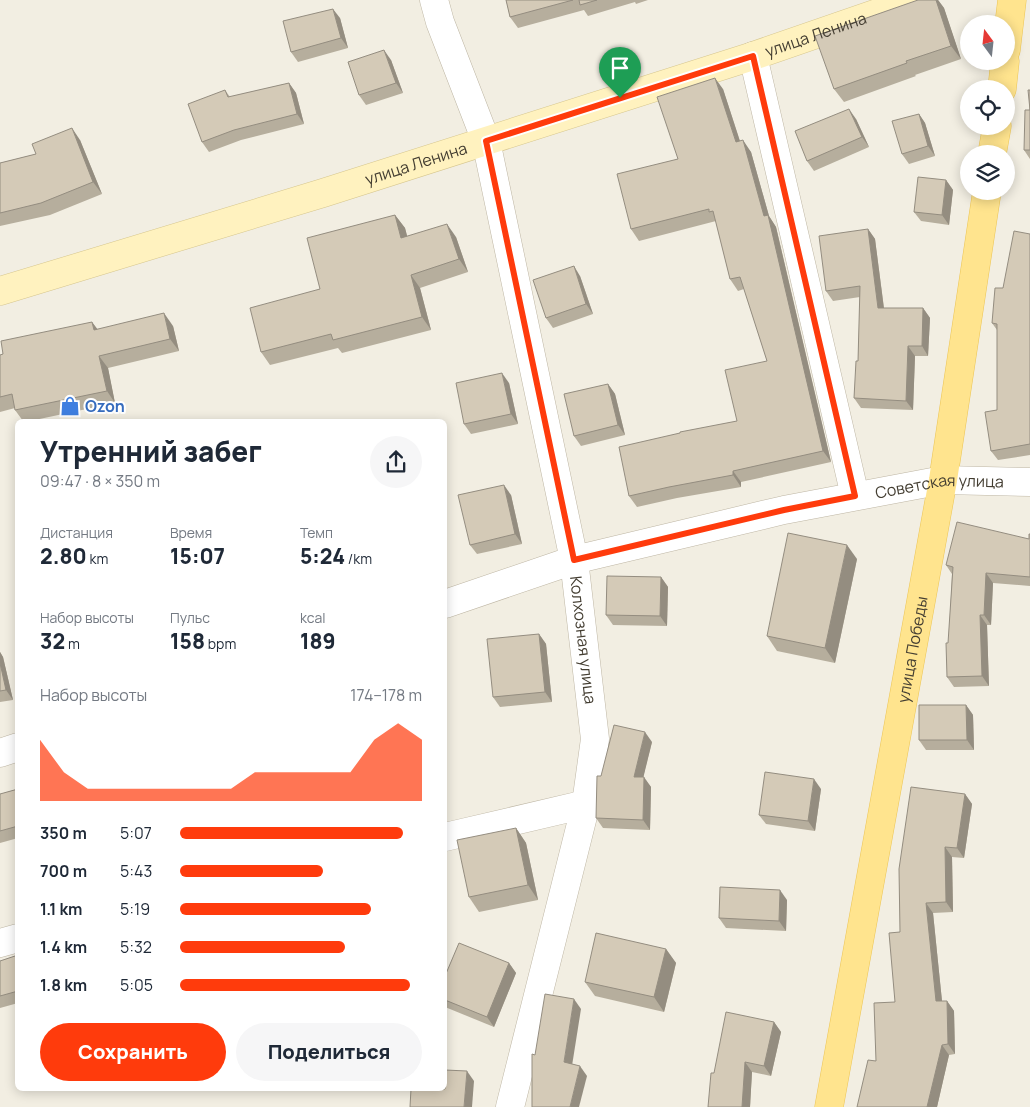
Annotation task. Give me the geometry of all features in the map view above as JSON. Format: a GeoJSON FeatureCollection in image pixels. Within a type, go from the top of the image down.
{"type":"FeatureCollection","features":[{"type":"Feature","properties":{"kind":"main road","name":"улица Ленина"},"geometry":{"type":"LineString","coordinates":[[0,291],[323,193],[753,56],[915,0]]}},
{"type":"Feature","properties":{"kind":"main road"},"geometry":{"type":"LineString","coordinates":[[1010,15],[1012,0]]}},
{"type":"Feature","properties":{"kind":"main road","name":"улица Победы"},"geometry":{"type":"LineString","coordinates":[[829,1107],[944,480],[986,200]]}},
{"type":"Feature","properties":{"kind":"street","name":"Колхозная улица"},"geometry":{"type":"LineString","coordinates":[[434,0],[440,22],[486,141],[574,560],[594,739],[586,804],[510,1107]]}},
{"type":"Feature","properties":{"kind":"street"},"geometry":{"type":"LineString","coordinates":[[753,56],[855,496]]}},
{"type":"Feature","properties":{"kind":"street","name":"Советская улица"},"geometry":{"type":"LineString","coordinates":[[447,603],[574,560],[784,510],[944,480],[1030,482]]}},
{"type":"Feature","properties":{"kind":"street"},"geometry":{"type":"LineString","coordinates":[[0,753],[15,748]]}},
{"type":"Feature","properties":{"kind":"street"},"geometry":{"type":"LineString","coordinates":[[447,837],[586,804]]}},
{"type":"Feature","properties":{"kind":"street"},"geometry":{"type":"LineString","coordinates":[[0,943],[15,939]]}},
{"type":"Feature","properties":{"kind":"building"},"geometry":{"type":"Polygon","coordinates":[[[506,0],[573,0],[510,17],[506,0]]]}},
{"type":"Feature","properties":{"kind":"building"},"geometry":{"type":"Polygon","coordinates":[[[579,0],[597,0],[580,5],[579,0]]]}},
{"type":"Feature","properties":{"kind":"building"},"geometry":{"type":"Polygon","coordinates":[[[918,0],[936,0],[951,46],[834,89],[815,36],[918,0]]]}},
{"type":"Feature","properties":{"kind":"building"},"geometry":{"type":"Polygon","coordinates":[[[333,9],[341,38],[291,52],[283,21],[333,9]]]}},
{"type":"Feature","properties":{"kind":"building"},"geometry":{"type":"Polygon","coordinates":[[[384,50],[396,83],[359,95],[348,62],[384,50]]]}},
{"type":"Feature","properties":{"kind":"building"},"geometry":{"type":"Polygon","coordinates":[[[715,78],[736,142],[743,140],[764,216],[768,215],[823,451],[733,471],[733,475],[629,496],[619,447],[680,432],[737,421],[725,370],[767,361],[740,277],[730,279],[713,211],[709,212],[709,209],[631,229],[617,174],[678,159],[657,97],[715,78]]]}},
{"type":"Feature","properties":{"kind":"building"},"geometry":{"type":"Polygon","coordinates":[[[289,83],[297,114],[234,130],[202,142],[188,104],[225,90],[228,97],[289,83]]]}},
{"type":"Feature","properties":{"kind":"building"},"geometry":{"type":"Polygon","coordinates":[[[1028,90],[1030,90],[1030,110],[1028,90]]]}},
{"type":"Feature","properties":{"kind":"building"},"geometry":{"type":"Polygon","coordinates":[[[849,109],[862,137],[807,161],[795,131],[849,109]]]}},
{"type":"Feature","properties":{"kind":"building"},"geometry":{"type":"Polygon","coordinates":[[[1025,110],[1030,110],[1030,150],[1024,150],[1025,110]]]}},
{"type":"Feature","properties":{"kind":"building"},"geometry":{"type":"Polygon","coordinates":[[[919,114],[928,146],[902,154],[892,121],[919,114]]]}},
{"type":"Feature","properties":{"kind":"building"},"geometry":{"type":"Polygon","coordinates":[[[72,128],[93,182],[41,203],[0,213],[0,163],[36,154],[32,144],[72,128]]]}},
{"type":"Feature","properties":{"kind":"building"},"geometry":{"type":"Polygon","coordinates":[[[918,177],[946,180],[942,215],[914,212],[918,177]]]}},
{"type":"Feature","properties":{"kind":"building"},"geometry":{"type":"Polygon","coordinates":[[[395,215],[401,238],[447,224],[459,259],[411,275],[422,317],[333,340],[331,334],[261,352],[250,308],[320,289],[307,238],[395,215]]]}},
{"type":"Feature","properties":{"kind":"building"},"geometry":{"type":"Polygon","coordinates":[[[868,229],[878,308],[923,308],[922,346],[908,346],[906,401],[854,398],[856,361],[858,361],[860,286],[826,291],[819,236],[868,229]]]}},
{"type":"Feature","properties":{"kind":"building"},"geometry":{"type":"Polygon","coordinates":[[[1014,231],[1030,234],[1030,444],[991,451],[985,412],[997,410],[997,324],[992,323],[995,288],[1003,288],[1014,231]]]}},
{"type":"Feature","properties":{"kind":"building"},"geometry":{"type":"Polygon","coordinates":[[[574,266],[586,304],[546,318],[533,280],[574,266]]]}},
{"type":"Feature","properties":{"kind":"building"},"geometry":{"type":"Polygon","coordinates":[[[164,313],[170,339],[99,356],[107,391],[15,410],[12,394],[0,397],[0,355],[3,354],[1,341],[92,322],[94,330],[164,313]]]}},
{"type":"Feature","properties":{"kind":"building"},"geometry":{"type":"Polygon","coordinates":[[[502,373],[511,414],[464,424],[456,383],[502,373]]]}},
{"type":"Feature","properties":{"kind":"building"},"geometry":{"type":"Polygon","coordinates":[[[608,384],[618,425],[574,436],[564,394],[608,384]]]}},
{"type":"Feature","properties":{"kind":"building"},"geometry":{"type":"Polygon","coordinates":[[[504,485],[515,534],[470,545],[458,495],[504,485]]]}},
{"type":"Feature","properties":{"kind":"building"},"geometry":{"type":"Polygon","coordinates":[[[957,522],[1029,539],[1030,534],[1030,577],[986,573],[984,615],[980,615],[982,676],[947,677],[946,643],[948,643],[953,567],[946,565],[957,522]]]}},
{"type":"Feature","properties":{"kind":"building"},"geometry":{"type":"Polygon","coordinates":[[[788,533],[847,545],[825,648],[767,636],[788,533]]]}},
{"type":"Feature","properties":{"kind":"building"},"geometry":{"type":"Polygon","coordinates":[[[607,576],[661,577],[660,616],[606,615],[607,576]]]}},
{"type":"Feature","properties":{"kind":"building"},"geometry":{"type":"Polygon","coordinates":[[[539,634],[545,692],[493,697],[487,639],[539,634]]]}},
{"type":"Feature","properties":{"kind":"building"},"geometry":{"type":"Polygon","coordinates":[[[0,663],[6,690],[0,691],[0,663]]]}},
{"type":"Feature","properties":{"kind":"building"},"geometry":{"type":"Polygon","coordinates":[[[919,705],[966,705],[967,740],[919,740],[919,705]]]}},
{"type":"Feature","properties":{"kind":"building"},"geometry":{"type":"Polygon","coordinates":[[[614,725],[645,732],[634,777],[644,777],[643,820],[596,818],[597,776],[601,776],[614,725]]]}},
{"type":"Feature","properties":{"kind":"building"},"geometry":{"type":"Polygon","coordinates":[[[765,772],[814,779],[808,821],[759,815],[765,772]]]}},
{"type":"Feature","properties":{"kind":"building"},"geometry":{"type":"Polygon","coordinates":[[[911,787],[965,794],[957,848],[945,847],[946,902],[926,903],[936,1001],[947,1001],[948,1044],[942,1045],[927,1107],[857,1107],[868,1060],[876,1061],[874,1003],[895,1002],[889,933],[900,932],[899,869],[911,787]]]}},
{"type":"Feature","properties":{"kind":"building"},"geometry":{"type":"Polygon","coordinates":[[[15,790],[15,827],[0,831],[0,794],[15,790]]]}},
{"type":"Feature","properties":{"kind":"building"},"geometry":{"type":"Polygon","coordinates":[[[516,828],[528,885],[469,897],[457,840],[516,828]]]}},
{"type":"Feature","properties":{"kind":"building"},"geometry":{"type":"Polygon","coordinates":[[[720,887],[780,890],[779,921],[719,918],[720,887]]]}},
{"type":"Feature","properties":{"kind":"building"},"geometry":{"type":"Polygon","coordinates":[[[596,933],[666,949],[654,997],[585,982],[596,933]]]}},
{"type":"Feature","properties":{"kind":"building"},"geometry":{"type":"Polygon","coordinates":[[[459,943],[509,963],[487,1017],[447,1001],[447,971],[459,943]]]}},
{"type":"Feature","properties":{"kind":"building"},"geometry":{"type":"Polygon","coordinates":[[[15,956],[15,992],[0,996],[0,961],[15,956]]]}},
{"type":"Feature","properties":{"kind":"building"},"geometry":{"type":"Polygon","coordinates":[[[545,994],[574,999],[564,1062],[580,1066],[570,1107],[532,1107],[532,1054],[535,1055],[545,994]]]}},
{"type":"Feature","properties":{"kind":"building"},"geometry":{"type":"Polygon","coordinates":[[[726,1012],[774,1022],[764,1066],[745,1062],[742,1107],[708,1107],[711,1073],[714,1073],[726,1012]]]}},
{"type":"Feature","properties":{"kind":"building"},"geometry":{"type":"Polygon","coordinates":[[[447,1070],[467,1071],[464,1107],[410,1107],[411,1091],[447,1091],[447,1070]]]}},
{"type":"Feature","properties":{"kind":"place","name":"Ozon"},"geometry":{"type":"Point","coordinates":[70,406]}},
{"type":"Feature","properties":{"kind":"route"},"geometry":{"type":"LineString","coordinates":[[753,56],[855,496],[784,510],[574,560],[486,141],[620,98],[753,56]]}}]}
